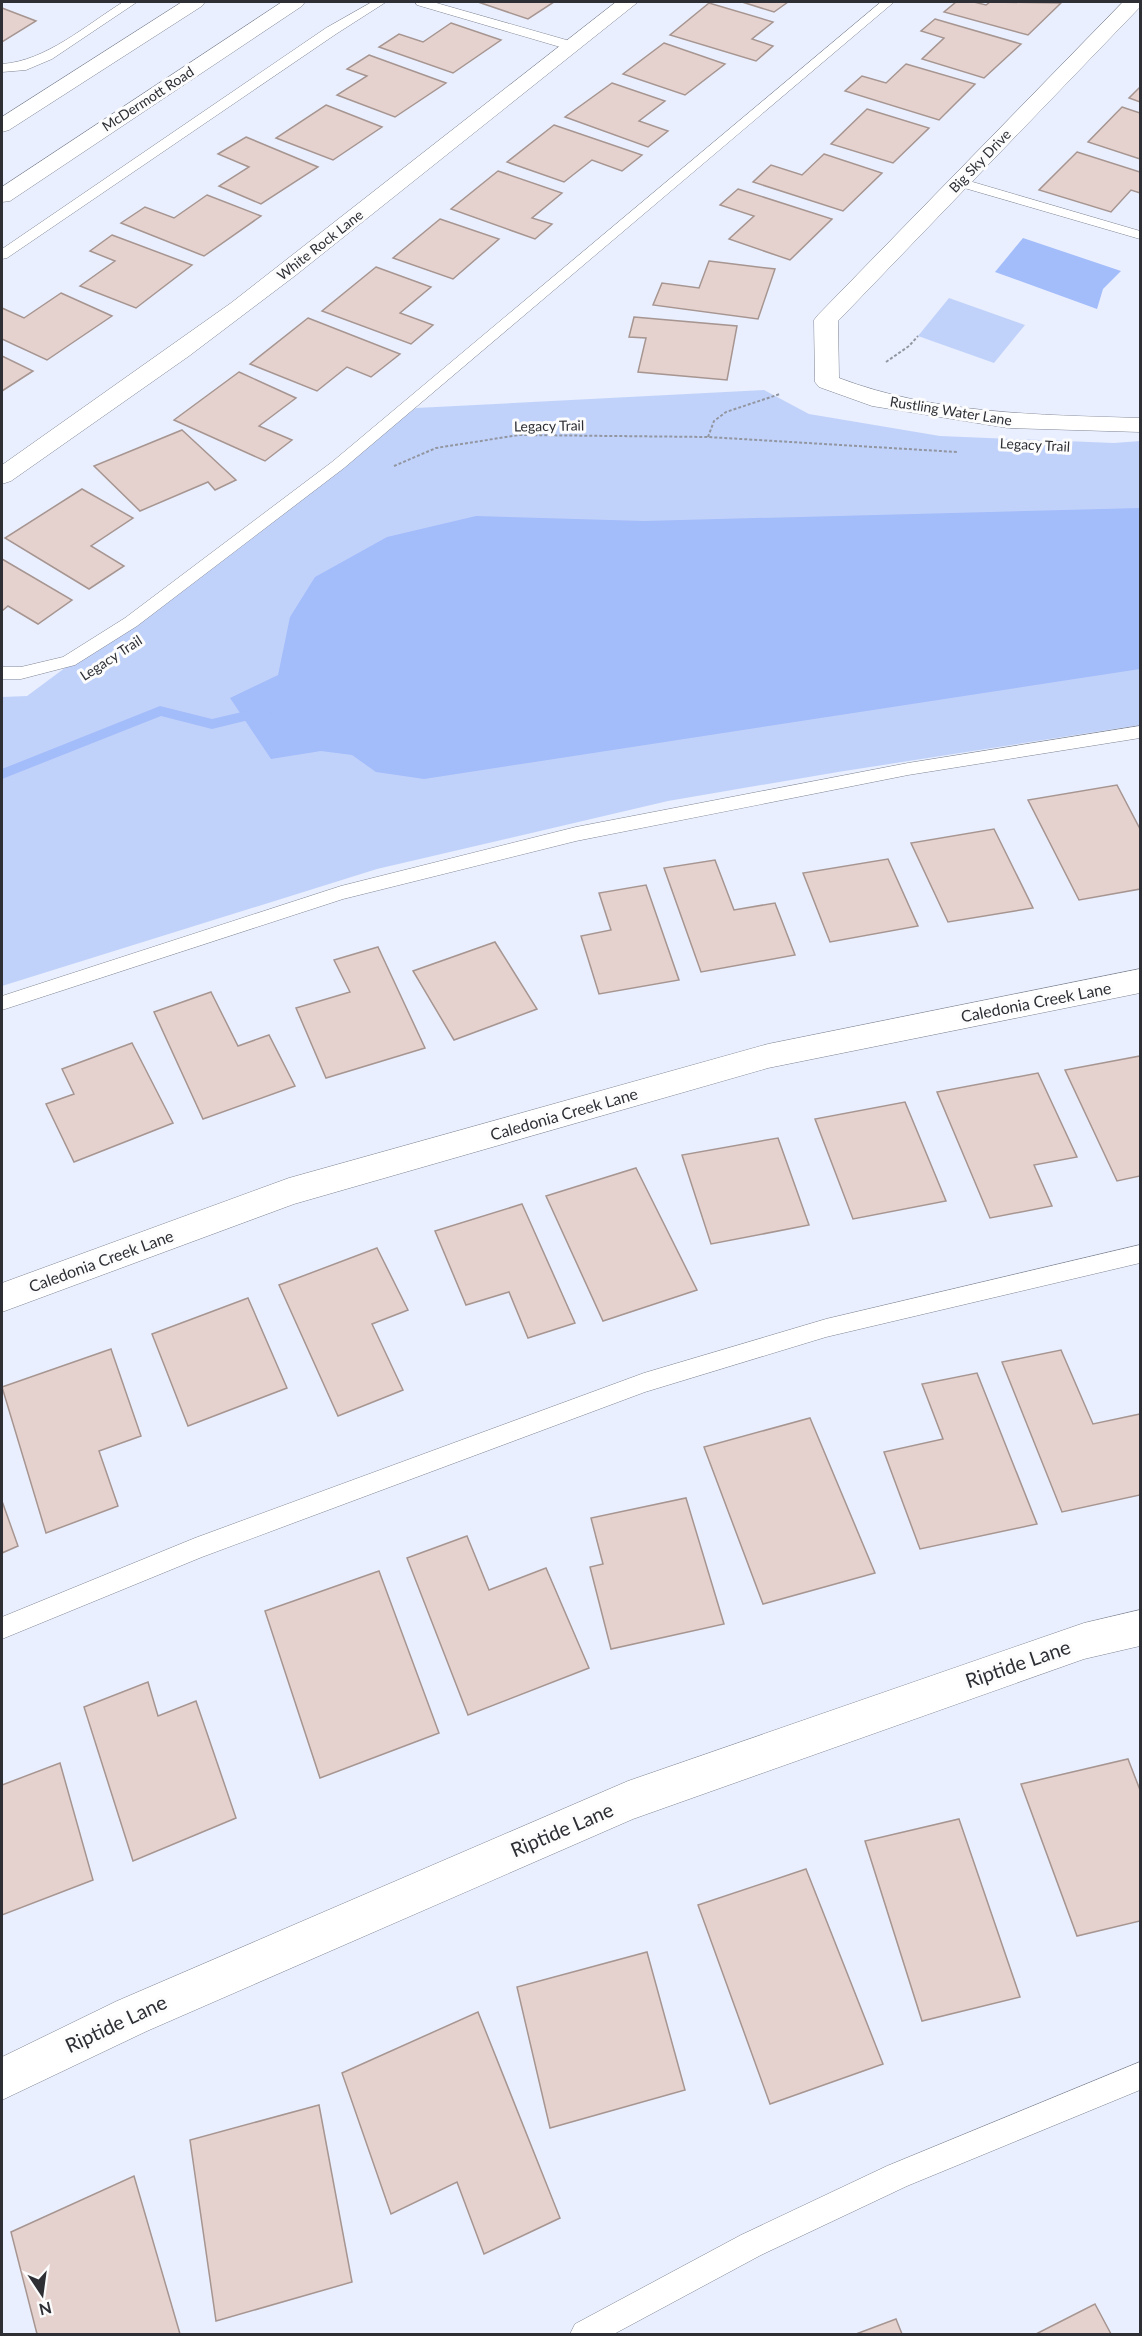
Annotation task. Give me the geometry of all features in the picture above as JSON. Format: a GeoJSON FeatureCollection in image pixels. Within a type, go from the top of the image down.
{"type":"FeatureCollection","features":[{"type":"Feature","properties":{"kind":"street"},"geometry":{"type":"LineString","coordinates":[[2,126],[195,2]]}},
{"type":"Feature","properties":{"kind":"street","name":"McDermott Road"},"geometry":{"type":"LineString","coordinates":[[2,196],[295,2]]}},
{"type":"Feature","properties":{"kind":"street","name":"White Rock Lane"},"geometry":{"type":"LineString","coordinates":[[2,476],[137,383],[241,307],[628,2]]}},
{"type":"Feature","properties":{"kind":"street","name":"Big Sky Drive"},"geometry":{"type":"LineString","coordinates":[[826,320],[1134,2]]}},
{"type":"Feature","properties":{"kind":"street","name":"Rustling Water Lane"},"geometry":{"type":"LineString","coordinates":[[826,320],[826,382],[872,399],[1008,421],[1140,425]]}},
{"type":"Feature","properties":{"kind":"street","name":"Caledonia Creek Lane"},"geometry":{"type":"LineString","coordinates":[[2,1298],[289,1192],[768,1056],[1140,981]]}},
{"type":"Feature","properties":{"kind":"street","name":"Riptide Lane"},"geometry":{"type":"LineString","coordinates":[[2,2079],[132,2016],[628,1801],[1084,1641],[1140,1628]]}},
{"type":"Feature","properties":{"kind":"lane"},"geometry":{"type":"LineString","coordinates":[[2,68],[21,67],[47,56],[131,2]]}},
{"type":"Feature","properties":{"kind":"lane"},"geometry":{"type":"LineString","coordinates":[[2,255],[331,31],[380,2]]}},
{"type":"Feature","properties":{"kind":"lane"},"geometry":{"type":"LineString","coordinates":[[421,2],[572,46]]}},
{"type":"Feature","properties":{"kind":"lane"},"geometry":{"type":"LineString","coordinates":[[2,673],[21,673],[69,661],[131,622],[282,508],[356,450],[888,2]]}},
{"type":"Feature","properties":{"kind":"lane"},"geometry":{"type":"LineString","coordinates":[[958,182],[1140,234]]}},
{"type":"Feature","properties":{"kind":"lane"},"geometry":{"type":"LineString","coordinates":[[2,1003],[341,893],[576,834],[908,769],[1140,732]]}},
{"type":"Feature","properties":{"kind":"lane"},"geometry":{"type":"LineString","coordinates":[[2,1629],[195,1549],[644,1383],[826,1328],[1140,1254]]}},
{"type":"Feature","properties":{"kind":"lane"},"geometry":{"type":"LineString","coordinates":[[585,2334],[751,2245],[897,2176],[1140,2076]]}},
{"type":"Feature","properties":{"kind":"path"},"geometry":{"type":"LineString","coordinates":[[879,364],[890,361],[918,336]]}},
{"type":"Feature","properties":{"kind":"path"},"geometry":{"type":"LineString","coordinates":[[708,437],[714,421],[726,412],[780,394]]}},
{"type":"Feature","properties":{"kind":"path","name":"Legacy Trail"},"geometry":{"type":"LineString","coordinates":[[392,467],[436,448],[519,435],[708,437],[957,452]]}},
{"type":"Feature","properties":{"kind":"shaded area"},"geometry":{"type":"Polygon","coordinates":[[[1023,238],[1121,271],[1103,289],[1097,309],[995,272],[1023,238]]]}},
{"type":"Feature","properties":{"kind":"shaded area"},"geometry":{"type":"Polygon","coordinates":[[[949,298],[1025,325],[994,363],[918,336],[949,298]]]}},
{"type":"Feature","properties":{"kind":"shaded area"},"geometry":{"type":"Polygon","coordinates":[[[764,390],[809,414],[940,436],[1114,443],[1140,441],[1140,725],[668,801],[377,869],[2,986],[2,697],[27,696],[416,408],[764,390]]]}},
{"type":"Feature","properties":{"kind":"shaded area"},"geometry":{"type":"Polygon","coordinates":[[[1140,508],[1140,669],[424,779],[376,772],[352,755],[321,751],[271,759],[230,698],[278,675],[290,617],[315,577],[387,537],[476,516],[644,521],[1140,508]]]}},
{"type":"Feature","properties":{"kind":"building"},"geometry":{"type":"Polygon","coordinates":[[[478,2],[554,2],[528,19],[478,2]]]}},
{"type":"Feature","properties":{"kind":"building"},"geometry":{"type":"Polygon","coordinates":[[[742,2],[788,2],[774,12],[742,2]]]}},
{"type":"Feature","properties":{"kind":"building"},"geometry":{"type":"Polygon","coordinates":[[[956,2],[986,5],[990,2],[1061,3],[1028,35],[944,12],[956,2]]]}},
{"type":"Feature","properties":{"kind":"building"},"geometry":{"type":"Polygon","coordinates":[[[709,3],[773,22],[752,39],[773,46],[756,61],[670,35],[709,3]]]}},
{"type":"Feature","properties":{"kind":"building"},"geometry":{"type":"Polygon","coordinates":[[[2,8],[36,21],[2,42],[2,8]]]}},
{"type":"Feature","properties":{"kind":"building"},"geometry":{"type":"Polygon","coordinates":[[[935,19],[1021,44],[984,78],[922,59],[944,38],[921,31],[935,19]]]}},
{"type":"Feature","properties":{"kind":"building"},"geometry":{"type":"Polygon","coordinates":[[[451,23],[501,40],[453,73],[379,47],[399,34],[423,42],[451,23]]]}},
{"type":"Feature","properties":{"kind":"building"},"geometry":{"type":"Polygon","coordinates":[[[664,43],[725,64],[685,95],[623,74],[664,43]]]}},
{"type":"Feature","properties":{"kind":"building"},"geometry":{"type":"Polygon","coordinates":[[[369,55],[446,83],[395,117],[337,95],[367,76],[347,69],[369,55]]]}},
{"type":"Feature","properties":{"kind":"building"},"geometry":{"type":"Polygon","coordinates":[[[906,64],[975,84],[939,120],[845,91],[862,76],[886,83],[906,64]]]}},
{"type":"Feature","properties":{"kind":"building"},"geometry":{"type":"Polygon","coordinates":[[[612,83],[665,101],[639,121],[668,131],[648,147],[565,117],[612,83]]]}},
{"type":"Feature","properties":{"kind":"building"},"geometry":{"type":"Polygon","coordinates":[[[1140,87],[1140,102],[1129,98],[1140,87]]]}},
{"type":"Feature","properties":{"kind":"building"},"geometry":{"type":"Polygon","coordinates":[[[326,105],[382,127],[333,160],[276,138],[326,105]]]}},
{"type":"Feature","properties":{"kind":"building"},"geometry":{"type":"Polygon","coordinates":[[[1122,107],[1140,113],[1140,159],[1088,142],[1122,107]]]}},
{"type":"Feature","properties":{"kind":"building"},"geometry":{"type":"Polygon","coordinates":[[[867,109],[929,128],[893,163],[831,144],[867,109]]]}},
{"type":"Feature","properties":{"kind":"building"},"geometry":{"type":"Polygon","coordinates":[[[554,125],[642,155],[622,171],[592,160],[564,182],[507,162],[554,125]]]}},
{"type":"Feature","properties":{"kind":"building"},"geometry":{"type":"Polygon","coordinates":[[[246,137],[318,167],[261,204],[219,186],[249,167],[218,154],[246,137]]]}},
{"type":"Feature","properties":{"kind":"building"},"geometry":{"type":"Polygon","coordinates":[[[1077,152],[1140,172],[1140,193],[1131,190],[1111,212],[1039,190],[1077,152]]]}},
{"type":"Feature","properties":{"kind":"building"},"geometry":{"type":"Polygon","coordinates":[[[824,154],[882,173],[843,211],[753,182],[771,165],[802,175],[824,154]]]}},
{"type":"Feature","properties":{"kind":"building"},"geometry":{"type":"Polygon","coordinates":[[[498,171],[562,193],[532,218],[552,224],[535,239],[451,209],[498,171]]]}},
{"type":"Feature","properties":{"kind":"building"},"geometry":{"type":"Polygon","coordinates":[[[738,189],[832,219],[790,260],[729,239],[754,216],[720,205],[738,189]]]}},
{"type":"Feature","properties":{"kind":"building"},"geometry":{"type":"Polygon","coordinates":[[[207,195],[261,216],[204,256],[121,223],[145,207],[174,218],[207,195]]]}},
{"type":"Feature","properties":{"kind":"building"},"geometry":{"type":"Polygon","coordinates":[[[440,219],[499,239],[453,279],[393,258],[440,219]]]}},
{"type":"Feature","properties":{"kind":"building"},"geometry":{"type":"Polygon","coordinates":[[[112,235],[192,265],[136,308],[80,286],[115,261],[90,251],[112,235]]]}},
{"type":"Feature","properties":{"kind":"building"},"geometry":{"type":"Polygon","coordinates":[[[709,261],[775,269],[758,319],[653,305],[662,283],[699,288],[709,261]]]}},
{"type":"Feature","properties":{"kind":"building"},"geometry":{"type":"Polygon","coordinates":[[[376,267],[431,287],[400,313],[433,325],[411,344],[322,311],[376,267]]]}},
{"type":"Feature","properties":{"kind":"building"},"geometry":{"type":"Polygon","coordinates":[[[61,293],[112,316],[47,360],[2,339],[2,308],[24,318],[61,293]]]}},
{"type":"Feature","properties":{"kind":"building"},"geometry":{"type":"Polygon","coordinates":[[[634,317],[737,326],[727,380],[638,372],[646,338],[629,337],[634,317]]]}},
{"type":"Feature","properties":{"kind":"building"},"geometry":{"type":"Polygon","coordinates":[[[308,318],[400,354],[371,377],[347,367],[317,391],[250,364],[308,318]]]}},
{"type":"Feature","properties":{"kind":"building"},"geometry":{"type":"Polygon","coordinates":[[[2,356],[33,371],[2,391],[2,356]]]}},
{"type":"Feature","properties":{"kind":"building"},"geometry":{"type":"Polygon","coordinates":[[[239,372],[296,398],[259,426],[292,440],[265,461],[174,420],[239,372]]]}},
{"type":"Feature","properties":{"kind":"building"},"geometry":{"type":"Polygon","coordinates":[[[182,430],[236,480],[215,490],[208,482],[140,511],[94,466],[182,430]]]}},
{"type":"Feature","properties":{"kind":"building"},"geometry":{"type":"Polygon","coordinates":[[[82,489],[133,518],[91,546],[124,566],[89,589],[5,538],[82,489]]]}},
{"type":"Feature","properties":{"kind":"building"},"geometry":{"type":"Polygon","coordinates":[[[2,559],[72,600],[38,624],[8,606],[2,611],[2,559]]]}},
{"type":"Feature","properties":{"kind":"building"},"geometry":{"type":"Polygon","coordinates":[[[1117,785],[1140,829],[1140,889],[1079,900],[1028,800],[1117,785]]]}},
{"type":"Feature","properties":{"kind":"building"},"geometry":{"type":"Polygon","coordinates":[[[994,829],[1033,908],[948,922],[911,843],[994,829]]]}},
{"type":"Feature","properties":{"kind":"building"},"geometry":{"type":"Polygon","coordinates":[[[888,859],[918,926],[830,942],[803,873],[888,859]]]}},
{"type":"Feature","properties":{"kind":"building"},"geometry":{"type":"Polygon","coordinates":[[[715,860],[734,910],[775,903],[795,955],[701,972],[664,868],[715,860]]]}},
{"type":"Feature","properties":{"kind":"building"},"geometry":{"type":"Polygon","coordinates":[[[646,885],[679,980],[599,994],[581,936],[611,930],[599,893],[646,885]]]}},
{"type":"Feature","properties":{"kind":"building"},"geometry":{"type":"Polygon","coordinates":[[[495,942],[537,1009],[454,1040],[413,971],[495,942]]]}},
{"type":"Feature","properties":{"kind":"building"},"geometry":{"type":"Polygon","coordinates":[[[378,947],[425,1048],[326,1078],[296,1008],[350,992],[334,960],[378,947]]]}},
{"type":"Feature","properties":{"kind":"building"},"geometry":{"type":"Polygon","coordinates":[[[211,992],[238,1046],[269,1035],[295,1086],[203,1119],[154,1012],[211,992]]]}},
{"type":"Feature","properties":{"kind":"building"},"geometry":{"type":"Polygon","coordinates":[[[132,1043],[173,1123],[74,1162],[46,1104],[74,1094],[62,1069],[132,1043]]]}},
{"type":"Feature","properties":{"kind":"building"},"geometry":{"type":"Polygon","coordinates":[[[1140,1056],[1140,1176],[1117,1181],[1065,1070],[1140,1056]]]}},
{"type":"Feature","properties":{"kind":"building"},"geometry":{"type":"Polygon","coordinates":[[[1038,1073],[1077,1157],[1034,1165],[1052,1206],[990,1218],[937,1092],[1038,1073]]]}},
{"type":"Feature","properties":{"kind":"building"},"geometry":{"type":"Polygon","coordinates":[[[905,1102],[946,1201],[853,1219],[815,1119],[905,1102]]]}},
{"type":"Feature","properties":{"kind":"building"},"geometry":{"type":"Polygon","coordinates":[[[778,1138],[809,1225],[711,1244],[682,1155],[778,1138]]]}},
{"type":"Feature","properties":{"kind":"building"},"geometry":{"type":"Polygon","coordinates":[[[636,1168],[697,1290],[603,1321],[546,1196],[636,1168]]]}},
{"type":"Feature","properties":{"kind":"building"},"geometry":{"type":"Polygon","coordinates":[[[522,1204],[575,1323],[528,1338],[509,1292],[466,1305],[435,1231],[522,1204]]]}},
{"type":"Feature","properties":{"kind":"building"},"geometry":{"type":"Polygon","coordinates":[[[377,1248],[408,1310],[372,1324],[403,1390],[338,1416],[279,1285],[377,1248]]]}},
{"type":"Feature","properties":{"kind":"building"},"geometry":{"type":"Polygon","coordinates":[[[248,1298],[287,1388],[188,1426],[152,1334],[248,1298]]]}},
{"type":"Feature","properties":{"kind":"building"},"geometry":{"type":"Polygon","coordinates":[[[111,1349],[141,1436],[99,1451],[118,1506],[46,1533],[2,1387],[111,1349]]]}},
{"type":"Feature","properties":{"kind":"building"},"geometry":{"type":"Polygon","coordinates":[[[1061,1350],[1093,1424],[1140,1414],[1140,1495],[1062,1512],[1002,1362],[1061,1350]]]}},
{"type":"Feature","properties":{"kind":"building"},"geometry":{"type":"Polygon","coordinates":[[[977,1373],[1037,1524],[920,1549],[884,1452],[943,1439],[922,1384],[977,1373]]]}},
{"type":"Feature","properties":{"kind":"building"},"geometry":{"type":"Polygon","coordinates":[[[810,1418],[875,1573],[763,1604],[704,1447],[810,1418]]]}},
{"type":"Feature","properties":{"kind":"building"},"geometry":{"type":"Polygon","coordinates":[[[686,1498],[724,1624],[611,1649],[590,1567],[603,1564],[591,1518],[686,1498]]]}},
{"type":"Feature","properties":{"kind":"building"},"geometry":{"type":"Polygon","coordinates":[[[2,1501],[18,1546],[2,1553],[2,1501]]]}},
{"type":"Feature","properties":{"kind":"building"},"geometry":{"type":"Polygon","coordinates":[[[467,1536],[489,1590],[546,1568],[589,1668],[468,1715],[407,1558],[467,1536]]]}},
{"type":"Feature","properties":{"kind":"building"},"geometry":{"type":"Polygon","coordinates":[[[379,1571],[439,1733],[320,1778],[265,1611],[379,1571]]]}},
{"type":"Feature","properties":{"kind":"building"},"geometry":{"type":"Polygon","coordinates":[[[148,1682],[158,1716],[196,1701],[236,1818],[133,1861],[84,1707],[148,1682]]]}},
{"type":"Feature","properties":{"kind":"building"},"geometry":{"type":"Polygon","coordinates":[[[1128,1759],[1140,1790],[1140,1921],[1077,1936],[1021,1784],[1128,1759]]]}},
{"type":"Feature","properties":{"kind":"building"},"geometry":{"type":"Polygon","coordinates":[[[60,1763],[93,1880],[2,1915],[2,1785],[60,1763]]]}},
{"type":"Feature","properties":{"kind":"building"},"geometry":{"type":"Polygon","coordinates":[[[959,1819],[1020,1997],[922,2021],[865,1841],[959,1819]]]}},
{"type":"Feature","properties":{"kind":"building"},"geometry":{"type":"Polygon","coordinates":[[[806,1869],[883,2064],[770,2104],[698,1905],[806,1869]]]}},
{"type":"Feature","properties":{"kind":"building"},"geometry":{"type":"Polygon","coordinates":[[[647,1952],[685,2090],[550,2128],[517,1987],[647,1952]]]}},
{"type":"Feature","properties":{"kind":"building"},"geometry":{"type":"Polygon","coordinates":[[[478,2012],[560,2218],[484,2254],[457,2182],[391,2214],[342,2073],[478,2012]]]}},
{"type":"Feature","properties":{"kind":"building"},"geometry":{"type":"Polygon","coordinates":[[[319,2105],[352,2282],[216,2321],[190,2140],[319,2105]]]}},
{"type":"Feature","properties":{"kind":"building"},"geometry":{"type":"Polygon","coordinates":[[[134,2176],[180,2334],[37,2334],[11,2232],[134,2176]]]}},
{"type":"Feature","properties":{"kind":"building"},"geometry":{"type":"Polygon","coordinates":[[[1095,2304],[1111,2334],[1036,2334],[1095,2304]]]}},
{"type":"Feature","properties":{"kind":"building"},"geometry":{"type":"Polygon","coordinates":[[[896,2319],[902,2334],[856,2334],[896,2319]]]}},
{"type":"Feature","properties":{"kind":"waterway"},"geometry":{"type":"LineString","coordinates":[[2,774],[160,711],[212,724],[264,712]]}}]}
